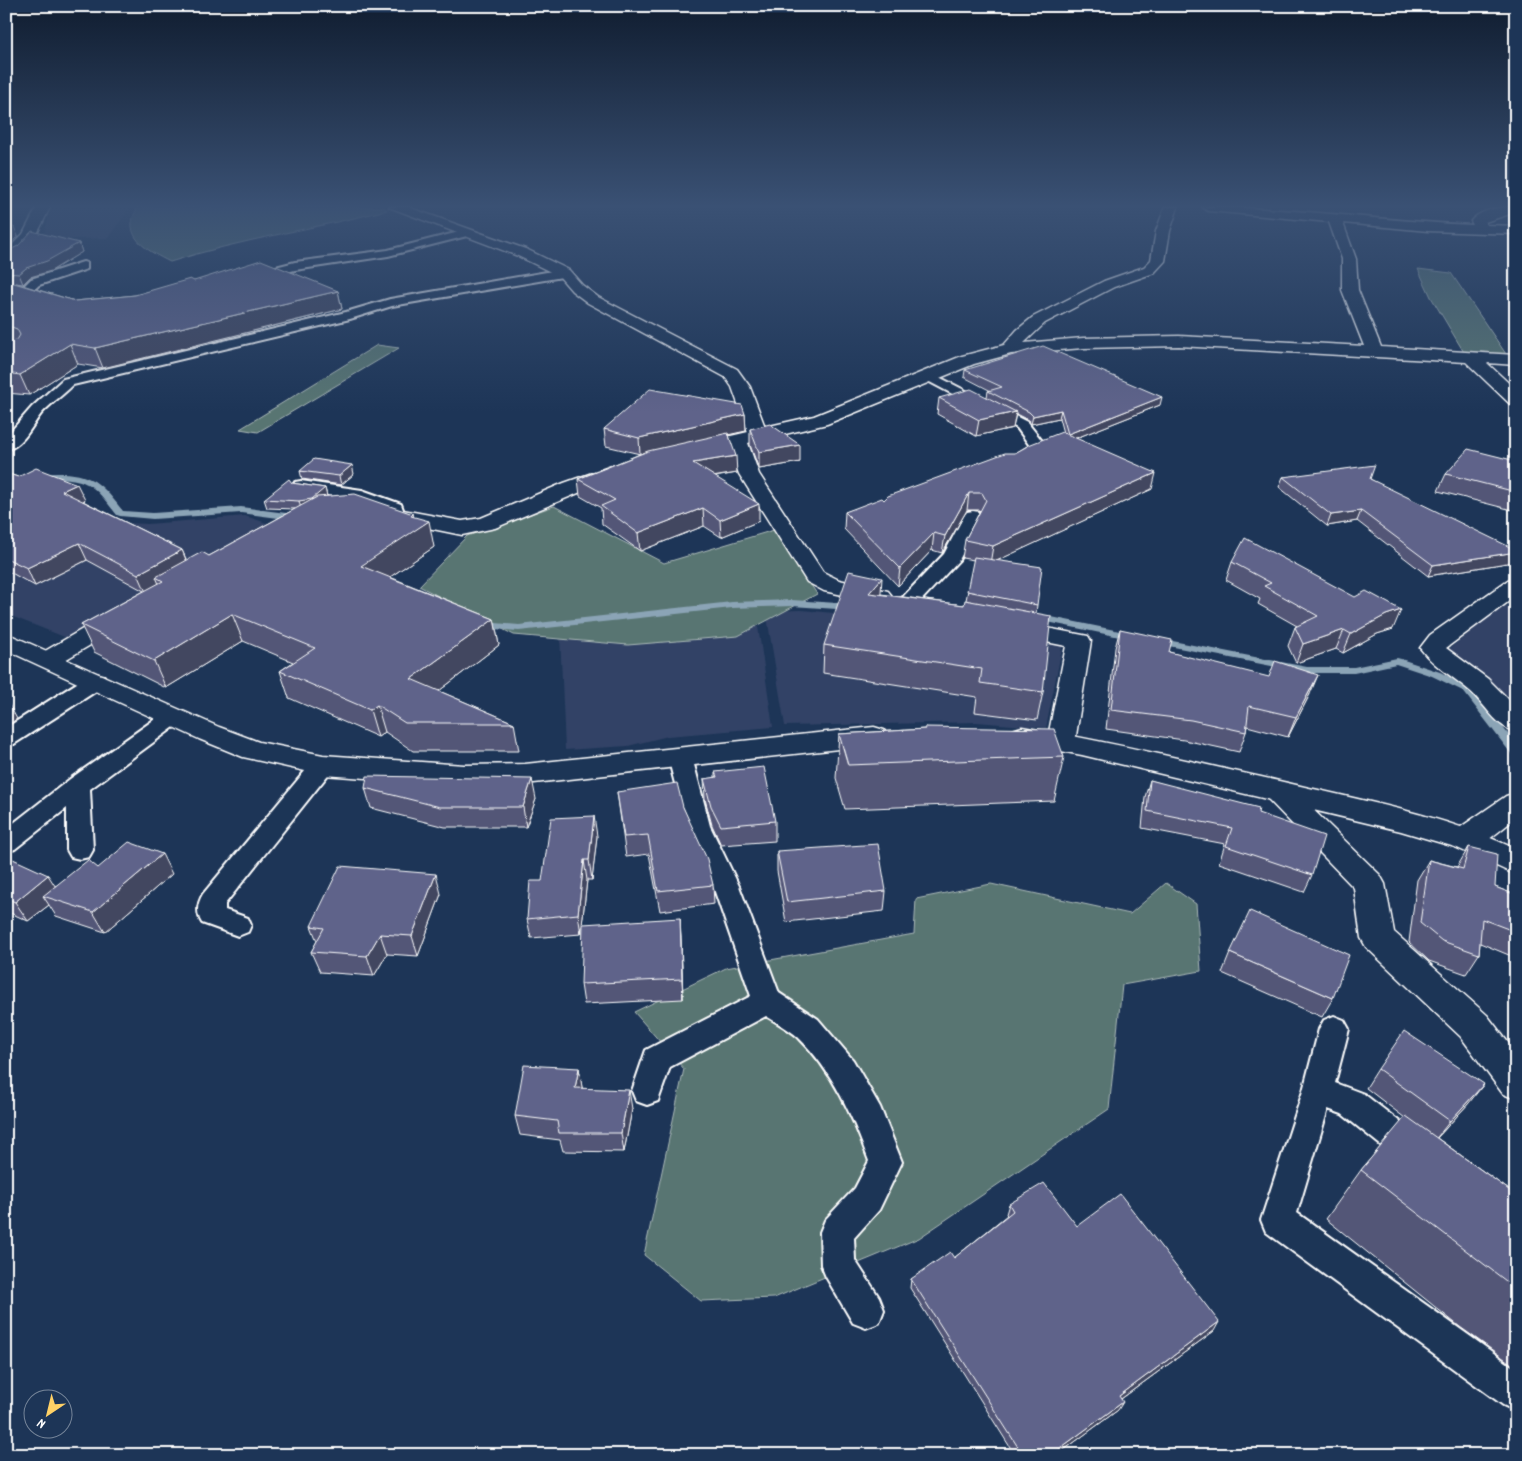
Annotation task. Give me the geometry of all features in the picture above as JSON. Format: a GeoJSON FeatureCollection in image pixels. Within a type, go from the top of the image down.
{"type":"FeatureCollection","features":[{"type":"Feature","properties":{"kind":"street"},"geometry":{"type":"LineString","coordinates":[[566,275],[577,288],[592,300],[710,360],[731,373],[741,387],[748,438],[749,474],[816,577],[832,586],[936,610]]}},
{"type":"Feature","properties":{"kind":"street"},"geometry":{"type":"LineString","coordinates":[[1010,349],[1023,333],[1039,320],[1108,284],[1134,275]]}},
{"type":"Feature","properties":{"kind":"street"},"geometry":{"type":"LineString","coordinates":[[1350,275],[1350,290],[1374,351]]}},
{"type":"Feature","properties":{"kind":"street"},"geometry":{"type":"LineString","coordinates":[[672,455],[820,420],[968,360],[1010,349],[1083,343],[1159,341],[1516,360]]}},
{"type":"Feature","properties":{"kind":"street"},"geometry":{"type":"LineString","coordinates":[[1470,357],[1516,400]]}},
{"type":"Feature","properties":{"kind":"street"},"geometry":{"type":"LineString","coordinates":[[345,511],[375,511],[462,528],[487,523],[571,487],[626,467]]}},
{"type":"Feature","properties":{"kind":"street"},"geometry":{"type":"LineString","coordinates":[[1516,585],[1438,640],[1433,648],[1440,657],[1479,685],[1516,723]]}},
{"type":"Feature","properties":{"kind":"street"},"geometry":{"type":"LineString","coordinates":[[49,659],[132,611]]}},
{"type":"Feature","properties":{"kind":"street"},"geometry":{"type":"LineString","coordinates":[[986,623],[1079,641],[1060,742]]}},
{"type":"Feature","properties":{"kind":"street"},"geometry":{"type":"LineString","coordinates":[[6,640],[173,717],[254,750],[322,765],[464,775],[525,774],[577,770],[781,745],[899,735]]}},
{"type":"Feature","properties":{"kind":"street"},"geometry":{"type":"LineString","coordinates":[[997,734],[1060,742],[1402,820],[1466,839],[1516,863]]}},
{"type":"Feature","properties":{"kind":"street"},"geometry":{"type":"LineString","coordinates":[[1278,792],[1369,884],[1378,938],[1474,1026],[1516,1082]]}},
{"type":"Feature","properties":{"kind":"street"},"geometry":{"type":"LineString","coordinates":[[1466,839],[1516,803]]}},
{"type":"Feature","properties":{"kind":"lane"},"geometry":{"type":"LineString","coordinates":[[21,296],[35,282],[55,275]]}},
{"type":"Feature","properties":{"kind":"lane"},"geometry":{"type":"LineString","coordinates":[[240,280],[259,275]]}},
{"type":"Feature","properties":{"kind":"lane"},"geometry":{"type":"LineString","coordinates":[[6,445],[18,435],[37,410],[68,382],[350,315],[390,303],[551,275]]}},
{"type":"Feature","properties":{"kind":"lane"},"geometry":{"type":"LineString","coordinates":[[6,300],[21,296],[39,299]]}},
{"type":"Feature","properties":{"kind":"lane"},"geometry":{"type":"LineString","coordinates":[[929,376],[1022,425],[1039,446],[1005,465]]}},
{"type":"Feature","properties":{"kind":"lane"},"geometry":{"type":"LineString","coordinates":[[301,486],[362,495],[395,508],[396,515]]}},
{"type":"Feature","properties":{"kind":"lane"},"geometry":{"type":"LineString","coordinates":[[908,603],[952,556],[973,516]]}},
{"type":"Feature","properties":{"kind":"lane"},"geometry":{"type":"LineString","coordinates":[[6,739],[96,681]]}},
{"type":"Feature","properties":{"kind":"lane"},"geometry":{"type":"LineString","coordinates":[[6,843],[78,785],[173,717]]}},
{"type":"Feature","properties":{"kind":"lane"},"geometry":{"type":"LineString","coordinates":[[680,756],[698,826],[726,886],[767,1001],[808,1028],[842,1069],[869,1117],[886,1162],[867,1199],[837,1232],[838,1265],[866,1310]]}},
{"type":"Feature","properties":{"kind":"lane"},"geometry":{"type":"LineString","coordinates":[[238,925],[211,916],[212,901],[322,765]]}},
{"type":"Feature","properties":{"kind":"lane"},"geometry":{"type":"LineString","coordinates":[[78,785],[80,850]]}},
{"type":"Feature","properties":{"kind":"lane"},"geometry":{"type":"LineString","coordinates":[[647,1091],[657,1059],[767,1001]]}},
{"type":"Feature","properties":{"kind":"lane"},"geometry":{"type":"LineString","coordinates":[[1334,1029],[1318,1091],[1278,1220],[1516,1392]]}},
{"type":"Feature","properties":{"kind":"lane"},"geometry":{"type":"LineString","coordinates":[[1318,1091],[1353,1104],[1436,1168]]}},
{"type":"Feature","properties":{"kind":"shaded area"},"geometry":{"type":"Polygon","coordinates":[[[111,516],[128,523],[148,524],[245,516],[270,524],[67,638],[6,614],[6,567],[111,516]]]}},
{"type":"Feature","properties":{"kind":"shaded area"},"geometry":{"type":"Polygon","coordinates":[[[1504,605],[1516,610],[1516,707],[1449,649],[1504,605]]]}},
{"type":"Feature","properties":{"kind":"shaded area"},"geometry":{"type":"Polygon","coordinates":[[[801,610],[932,622],[1063,643],[1046,728],[977,722],[785,726],[766,611],[801,610]]]}},
{"type":"Feature","properties":{"kind":"shaded area"},"geometry":{"type":"Polygon","coordinates":[[[757,620],[773,727],[668,736],[628,746],[565,750],[560,634],[757,620]]]}},
{"type":"Feature","properties":{"kind":"green space"},"geometry":{"type":"Polygon","coordinates":[[[1421,275],[1452,275],[1508,357],[1465,354],[1431,297],[1421,275]]]}},
{"type":"Feature","properties":{"kind":"green space"},"geometry":{"type":"Polygon","coordinates":[[[377,345],[399,348],[258,432],[240,429],[377,345]]]}},
{"type":"Feature","properties":{"kind":"green space"},"geometry":{"type":"Polygon","coordinates":[[[554,506],[664,563],[774,530],[817,594],[738,636],[628,645],[514,635],[419,586],[467,536],[554,506]]]}},
{"type":"Feature","properties":{"kind":"green space"},"geometry":{"type":"Polygon","coordinates":[[[1166,883],[1196,904],[1201,971],[1122,985],[1109,1109],[919,1238],[774,1298],[701,1301],[644,1255],[684,1069],[634,1012],[726,968],[914,934],[916,899],[991,884],[1130,914],[1166,883]]]}},
{"type":"Feature","properties":{"kind":"building"},"geometry":{"type":"Polygon","coordinates":[[[213,275],[299,275],[338,291],[95,348],[70,344],[20,375],[6,373],[6,340],[17,340],[20,335],[17,329],[6,325],[6,285],[14,283],[75,301],[135,295],[190,279],[194,281],[213,275]]]}},
{"type":"Feature","properties":{"kind":"building"},"geometry":{"type":"Polygon","coordinates":[[[1043,346],[1162,397],[1068,434],[1061,410],[1033,416],[1029,412],[988,391],[1002,387],[965,370],[1043,346]]]}},
{"type":"Feature","properties":{"kind":"building"},"geometry":{"type":"Polygon","coordinates":[[[650,389],[742,405],[745,414],[639,438],[604,429],[650,389]]]}},
{"type":"Feature","properties":{"kind":"building"},"geometry":{"type":"Polygon","coordinates":[[[971,389],[1016,412],[979,420],[939,398],[971,389]]]}},
{"type":"Feature","properties":{"kind":"building"},"geometry":{"type":"Polygon","coordinates":[[[770,424],[800,445],[759,452],[750,429],[770,424]]]}},
{"type":"Feature","properties":{"kind":"building"},"geometry":{"type":"Polygon","coordinates":[[[1062,432],[1156,473],[993,546],[965,540],[986,500],[982,493],[969,493],[945,536],[934,533],[900,568],[845,512],[882,498],[884,500],[888,496],[1005,453],[1015,453],[1031,444],[1062,432]]]}},
{"type":"Feature","properties":{"kind":"building"},"geometry":{"type":"Polygon","coordinates":[[[728,433],[736,456],[693,463],[759,504],[720,520],[703,508],[638,533],[601,506],[615,500],[578,479],[648,451],[728,433]]]}},
{"type":"Feature","properties":{"kind":"building"},"geometry":{"type":"Polygon","coordinates":[[[1468,449],[1516,461],[1516,492],[1446,474],[1468,449]]]}},
{"type":"Feature","properties":{"kind":"building"},"geometry":{"type":"Polygon","coordinates":[[[314,459],[352,465],[339,476],[300,471],[314,459]]]}},
{"type":"Feature","properties":{"kind":"building"},"geometry":{"type":"Polygon","coordinates":[[[1375,465],[1370,479],[1516,550],[1516,552],[1433,565],[1361,511],[1331,515],[1283,477],[1375,465]]]}},
{"type":"Feature","properties":{"kind":"building"},"geometry":{"type":"Polygon","coordinates":[[[36,468],[77,484],[62,491],[182,550],[138,574],[79,543],[27,568],[6,558],[6,503],[11,498],[6,493],[6,473],[18,477],[36,468]]]}},
{"type":"Feature","properties":{"kind":"building"},"geometry":{"type":"Polygon","coordinates":[[[289,479],[292,483],[325,488],[312,499],[299,501],[264,499],[289,479]]]}},
{"type":"Feature","properties":{"kind":"building"},"geometry":{"type":"Polygon","coordinates":[[[355,494],[429,521],[361,566],[494,619],[411,679],[514,723],[405,723],[377,705],[370,710],[280,671],[315,648],[232,614],[154,661],[81,625],[163,581],[156,577],[202,552],[209,556],[317,497],[355,494]]]}},
{"type":"Feature","properties":{"kind":"building"},"geometry":{"type":"Polygon","coordinates":[[[1245,538],[1355,597],[1366,591],[1401,610],[1386,615],[1351,634],[1344,630],[1303,644],[1295,627],[1318,616],[1264,586],[1271,583],[1232,562],[1245,538]]]}},
{"type":"Feature","properties":{"kind":"building"},"geometry":{"type":"Polygon","coordinates":[[[974,557],[1042,567],[1037,605],[967,591],[974,557]]]}},
{"type":"Feature","properties":{"kind":"building"},"geometry":{"type":"Polygon","coordinates":[[[849,571],[882,578],[869,593],[964,605],[965,600],[1051,616],[1043,692],[980,683],[982,669],[824,645],[849,571]]]}},
{"type":"Feature","properties":{"kind":"building"},"geometry":{"type":"Polygon","coordinates":[[[1120,629],[1172,640],[1169,652],[1269,677],[1275,661],[1318,675],[1296,717],[1249,706],[1246,732],[1191,720],[1111,710],[1120,629]]]}},
{"type":"Feature","properties":{"kind":"building"},"geometry":{"type":"Polygon","coordinates":[[[925,727],[1054,729],[1064,757],[848,765],[839,734],[926,729],[925,727]]]}},
{"type":"Feature","properties":{"kind":"building"},"geometry":{"type":"Polygon","coordinates":[[[764,767],[775,821],[721,826],[711,806],[704,779],[717,777],[715,772],[764,767]]]}},
{"type":"Feature","properties":{"kind":"building"},"geometry":{"type":"Polygon","coordinates":[[[367,776],[532,779],[523,807],[440,807],[365,788],[367,776]]]}},
{"type":"Feature","properties":{"kind":"building"},"geometry":{"type":"Polygon","coordinates":[[[1150,780],[1259,808],[1258,813],[1324,836],[1312,875],[1226,846],[1232,828],[1147,811],[1150,780]]]}},
{"type":"Feature","properties":{"kind":"building"},"geometry":{"type":"Polygon","coordinates":[[[677,783],[683,807],[707,859],[713,885],[658,891],[648,835],[624,837],[617,792],[677,783]]]}},
{"type":"Feature","properties":{"kind":"building"},"geometry":{"type":"Polygon","coordinates":[[[594,816],[589,860],[584,860],[578,914],[527,919],[530,881],[542,881],[551,818],[594,816]]]}},
{"type":"Feature","properties":{"kind":"building"},"geometry":{"type":"Polygon","coordinates":[[[129,842],[162,854],[93,912],[43,896],[88,860],[98,868],[129,842]]]}},
{"type":"Feature","properties":{"kind":"building"},"geometry":{"type":"Polygon","coordinates":[[[878,844],[886,891],[787,902],[777,851],[878,844]]]}},
{"type":"Feature","properties":{"kind":"building"},"geometry":{"type":"Polygon","coordinates":[[[1469,847],[1497,854],[1495,887],[1516,895],[1516,932],[1482,919],[1479,954],[1442,941],[1420,923],[1429,860],[1463,869],[1469,847]]]}},
{"type":"Feature","properties":{"kind":"building"},"geometry":{"type":"Polygon","coordinates":[[[13,859],[48,875],[15,902],[6,898],[6,864],[13,859]]]}},
{"type":"Feature","properties":{"kind":"building"},"geometry":{"type":"Polygon","coordinates":[[[340,866],[436,874],[412,936],[380,934],[367,956],[311,952],[324,928],[311,926],[340,866]]]}},
{"type":"Feature","properties":{"kind":"building"},"geometry":{"type":"Polygon","coordinates":[[[1250,911],[1349,955],[1333,998],[1230,953],[1250,911]]]}},
{"type":"Feature","properties":{"kind":"building"},"geometry":{"type":"Polygon","coordinates":[[[680,918],[682,979],[581,984],[583,924],[680,918]]]}},
{"type":"Feature","properties":{"kind":"building"},"geometry":{"type":"Polygon","coordinates":[[[1404,1031],[1484,1084],[1450,1121],[1378,1069],[1404,1031]]]}},
{"type":"Feature","properties":{"kind":"building"},"geometry":{"type":"Polygon","coordinates":[[[524,1065],[579,1068],[575,1088],[629,1090],[621,1133],[559,1133],[557,1121],[515,1116],[524,1065]]]}},
{"type":"Feature","properties":{"kind":"building"},"geometry":{"type":"Polygon","coordinates":[[[1406,1116],[1516,1195],[1516,1288],[1361,1170],[1406,1116]]]}},
{"type":"Feature","properties":{"kind":"building"},"geometry":{"type":"Polygon","coordinates":[[[1044,1183],[1077,1226],[1120,1194],[1219,1322],[1119,1396],[1123,1402],[1051,1455],[1023,1455],[911,1279],[950,1252],[954,1258],[1013,1211],[1009,1204],[1044,1183]]]}},
{"type":"Feature","properties":{"kind":"waterway"},"geometry":{"type":"LineString","coordinates":[[42,476],[70,476],[88,480],[102,491],[120,513],[153,516],[241,510],[286,516]]}},
{"type":"Feature","properties":{"kind":"waterway"},"geometry":{"type":"LineString","coordinates":[[480,622],[494,626],[519,628],[732,605],[792,603],[852,607]]}},
{"type":"Feature","properties":{"kind":"waterway"},"geometry":{"type":"LineString","coordinates":[[1037,617],[1134,637]]}},
{"type":"Feature","properties":{"kind":"waterway"},"geometry":{"type":"LineString","coordinates":[[1157,641],[1307,670],[1354,670],[1397,661],[1436,674],[1467,689],[1516,752]]}}]}
